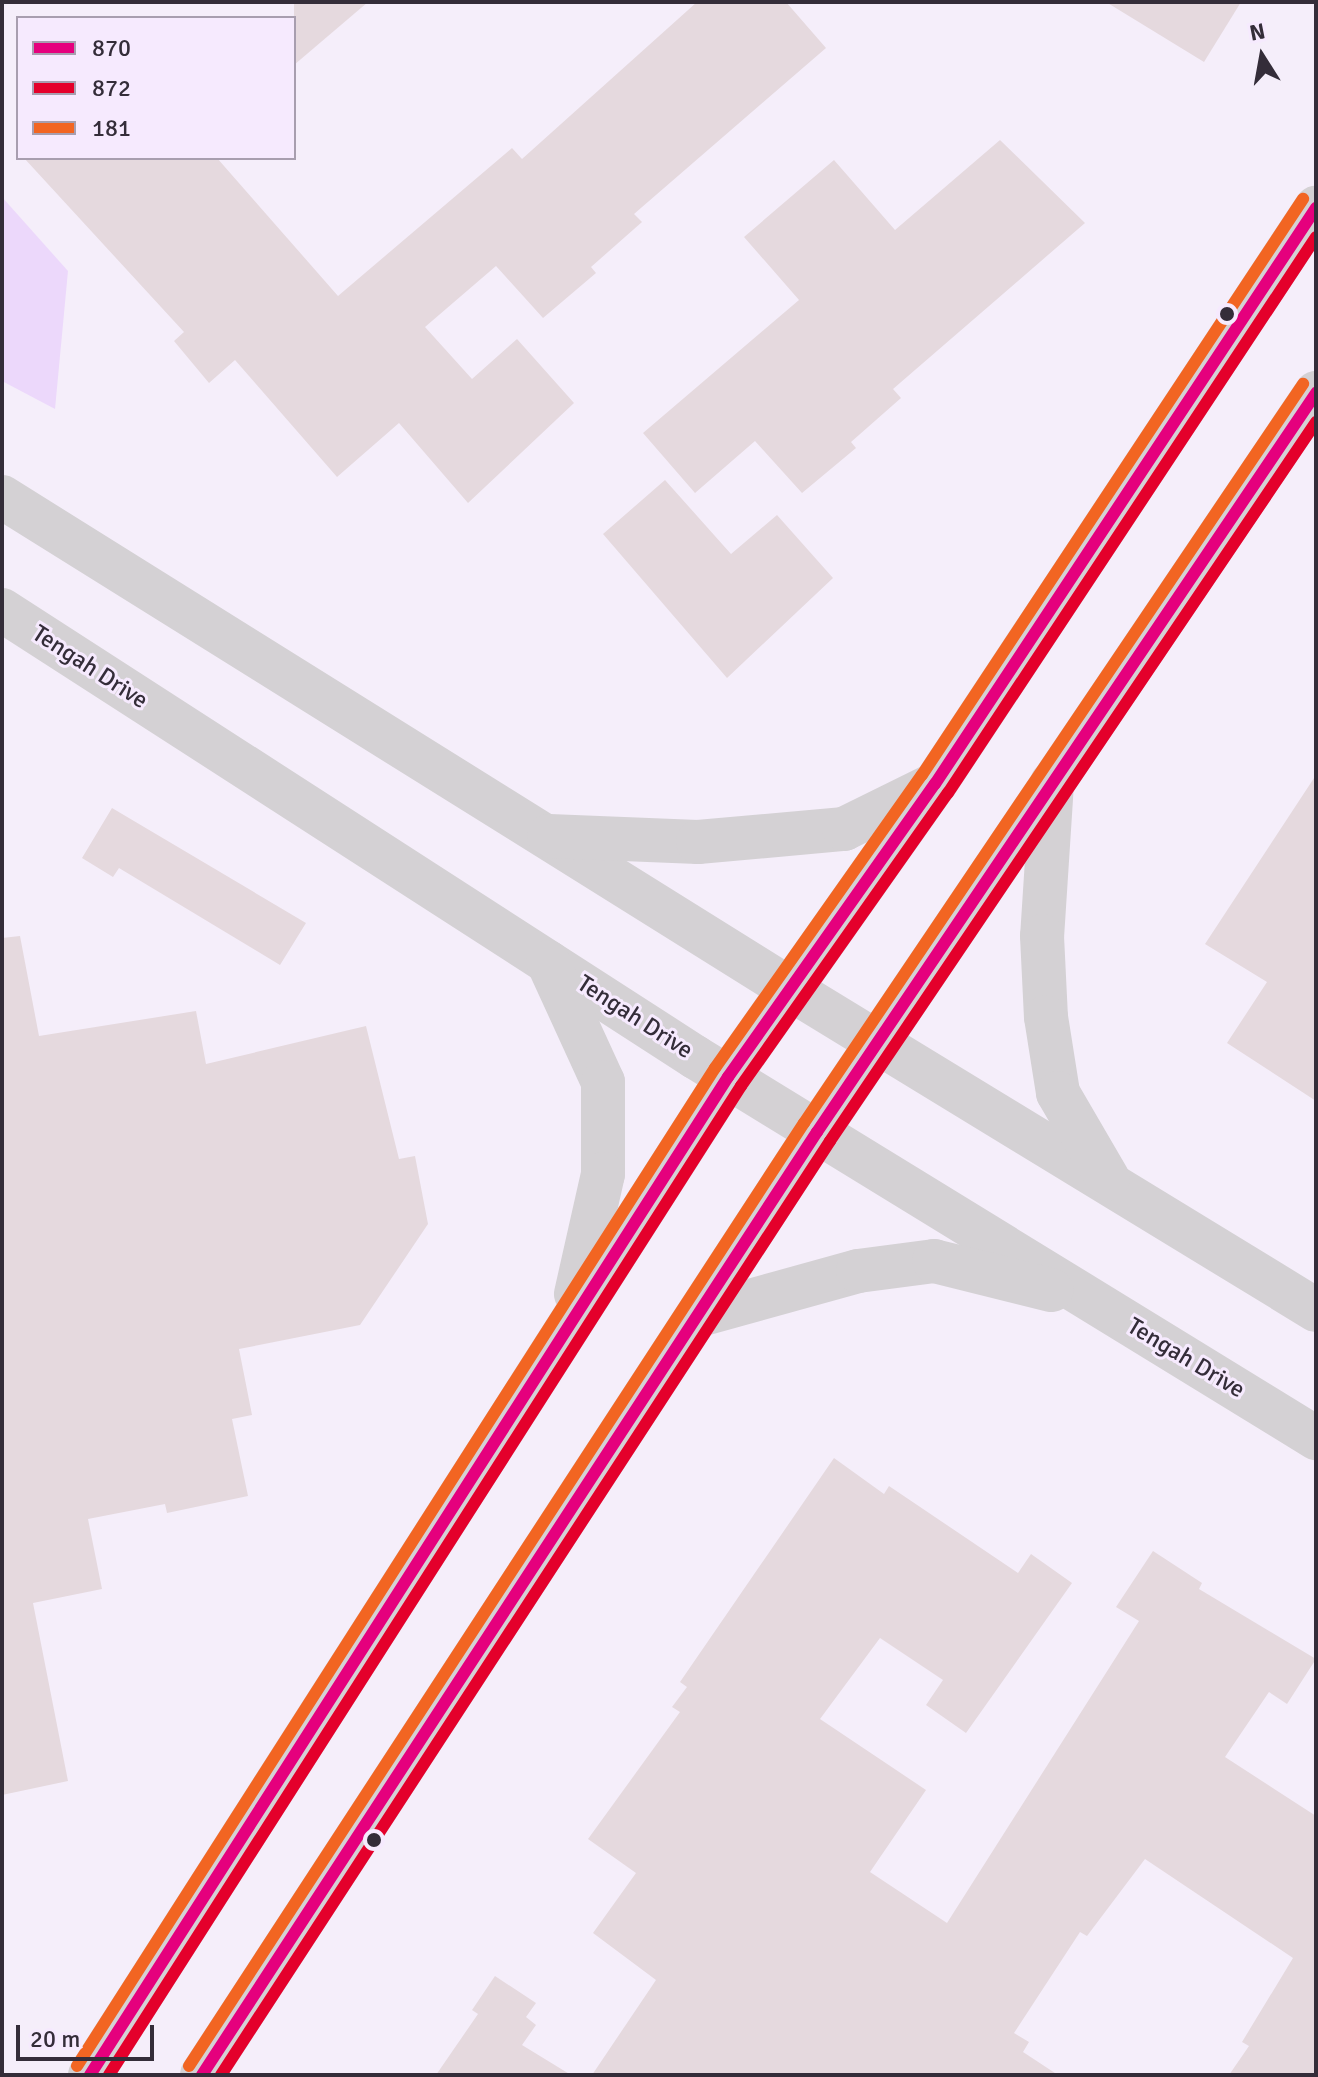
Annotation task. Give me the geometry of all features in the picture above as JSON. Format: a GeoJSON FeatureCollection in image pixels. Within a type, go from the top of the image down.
{"type":"FeatureCollection","features":[{"type":"Feature","properties":{"kind":"main road"},"geometry":{"type":"LineString","coordinates":[[90,2075],[728,1077],[935,784],[1316,208]]}},
{"type":"Feature","properties":{"kind":"main road"},"geometry":{"type":"LineString","coordinates":[[202,2075],[703,1314],[817,1132],[1316,393]]}},
{"type":"Feature","properties":{"kind":"main road"},"geometry":{"type":"LineString","coordinates":[[2,497],[790,989],[1316,1310]]}},
{"type":"Feature","properties":{"kind":"main road","name":"Tengah Drive"},"geometry":{"type":"LineString","coordinates":[[2,610],[728,1077],[1316,1438]]}},
{"type":"Feature","properties":{"kind":"main road"},"geometry":{"type":"LineString","coordinates":[[1052,780],[1042,936],[1046,1017],[1058,1093],[1111,1184]]}},
{"type":"Feature","properties":{"kind":"main road"},"geometry":{"type":"LineString","coordinates":[[546,836],[698,842],[844,829],[935,784]]}},
{"type":"Feature","properties":{"kind":"main road"},"geometry":{"type":"LineString","coordinates":[[548,962],[603,1082],[603,1174],[570,1324]]}},
{"type":"Feature","properties":{"kind":"main road"},"geometry":{"type":"LineString","coordinates":[[703,1314],[858,1271],[934,1261],[1092,1301]]}},
{"type":"Feature","properties":{"kind":"shaded area"},"geometry":{"type":"Polygon","coordinates":[[[2,197],[68,271],[55,409],[2,381],[2,197]]]}},
{"type":"Feature","properties":{"kind":"building"},"geometry":{"type":"Polygon","coordinates":[[[294,2],[368,2],[296,63],[294,2]]]}},
{"type":"Feature","properties":{"kind":"building"},"geometry":{"type":"Polygon","coordinates":[[[697,2],[786,2],[826,48],[634,214],[642,222],[591,267],[596,273],[543,318],[496,266],[425,327],[472,379],[517,339],[574,403],[468,503],[399,423],[337,477],[235,360],[209,383],[174,341],[184,332],[26,160],[219,160],[338,296],[512,148],[522,159],[697,2]]]}},
{"type":"Feature","properties":{"kind":"building"},"geometry":{"type":"Polygon","coordinates":[[[1106,2],[1241,2],[1204,62],[1106,2]]]}},
{"type":"Feature","properties":{"kind":"building"},"geometry":{"type":"Polygon","coordinates":[[[1000,140],[1085,223],[893,389],[901,398],[851,442],[856,448],[802,493],[755,441],[695,493],[643,433],[799,300],[744,237],[834,160],[895,230],[1000,140]]]}},
{"type":"Feature","properties":{"kind":"building"},"geometry":{"type":"Polygon","coordinates":[[[665,480],[731,554],[777,515],[833,578],[727,678],[603,534],[665,480]]]}},
{"type":"Feature","properties":{"kind":"building"},"geometry":{"type":"Polygon","coordinates":[[[1316,775],[1316,1101],[1227,1043],[1267,982],[1205,944],[1316,775]]]}},
{"type":"Feature","properties":{"kind":"building"},"geometry":{"type":"Polygon","coordinates":[[[112,808],[306,923],[280,965],[119,868],[113,877],[82,858],[112,808]]]}},
{"type":"Feature","properties":{"kind":"building"},"geometry":{"type":"Polygon","coordinates":[[[20,936],[39,1036],[196,1011],[206,1064],[366,1026],[399,1159],[415,1156],[428,1224],[360,1325],[239,1349],[252,1415],[232,1419],[248,1496],[167,1513],[165,1504],[88,1519],[102,1589],[33,1603],[68,1781],[2,1795],[2,938],[20,936]]]}},
{"type":"Feature","properties":{"kind":"building"},"geometry":{"type":"Polygon","coordinates":[[[834,1458],[884,1494],[889,1486],[1018,1573],[1031,1554],[1072,1583],[966,1733],[926,1705],[943,1680],[880,1638],[820,1719],[926,1790],[870,1872],[947,1923],[1139,1621],[1116,1607],[1153,1551],[1202,1583],[1199,1589],[1316,1659],[1287,1704],[1269,1692],[1225,1757],[1316,1816],[1316,2075],[1229,2075],[1249,2046],[1242,2042],[1293,1958],[1145,1859],[1087,1936],[1080,1932],[1014,2033],[1029,2042],[1023,2052],[1058,2075],[592,2075],[656,1980],[593,1933],[636,1873],[588,1839],[680,1712],[672,1707],[687,1687],[680,1682],[834,1458]]]}},
{"type":"Feature","properties":{"kind":"building"},"geometry":{"type":"Polygon","coordinates":[[[495,1976],[536,2003],[526,2017],[536,2025],[522,2045],[571,2075],[436,2075],[478,2014],[472,2010],[495,1976]]]}},
{"type":"Feature","properties":{"kind":"transit line","name":"181"},"geometry":{"type":"LineString","coordinates":[[77,2066],[715,1068],[922,775],[1303,199]]}},
{"type":"Feature","properties":{"kind":"transit line","name":"870"},"geometry":{"type":"LineString","coordinates":[[90,2075],[728,1077],[935,784],[1316,208]]}},
{"type":"Feature","properties":{"kind":"transit line","name":"872"},"geometry":{"type":"LineString","coordinates":[[109,2075],[741,1086],[948,793],[1316,237]]}},
{"type":"Feature","properties":{"kind":"transit line","name":"181"},"geometry":{"type":"LineString","coordinates":[[189,2066],[804,1123],[1303,384]]}},
{"type":"Feature","properties":{"kind":"transit line","name":"870"},"geometry":{"type":"LineString","coordinates":[[202,2075],[817,1132],[1316,393]]}},
{"type":"Feature","properties":{"kind":"transit line","name":"872"},"geometry":{"type":"LineString","coordinates":[[221,2075],[830,1141],[1316,422]]}}]}
